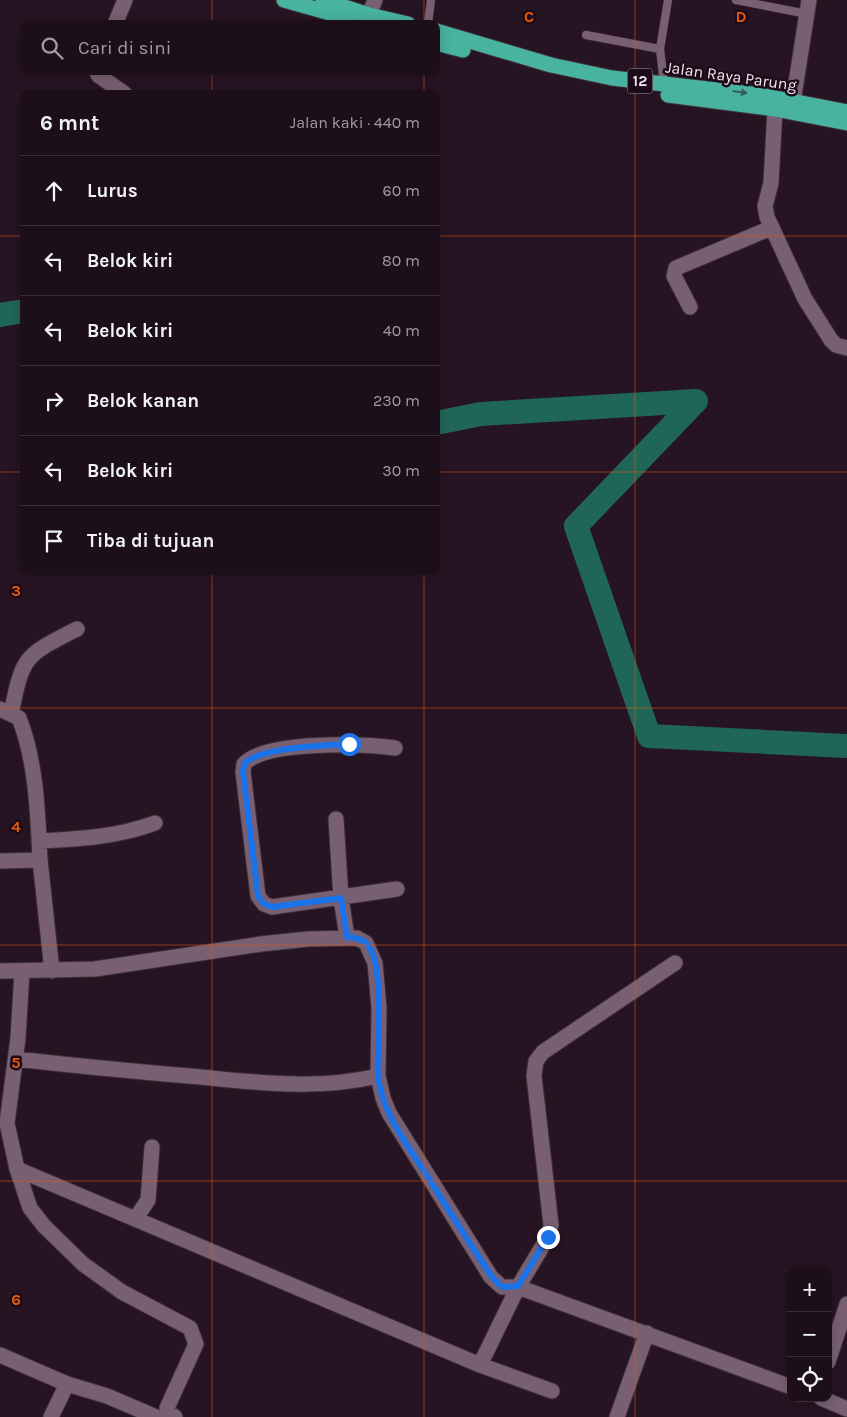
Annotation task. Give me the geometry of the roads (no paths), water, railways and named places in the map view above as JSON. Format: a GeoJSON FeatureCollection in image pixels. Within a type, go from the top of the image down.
{"type":"FeatureCollection","features":[{"type":"Feature","properties":{"kind":"highway"},"geometry":{"type":"LineString","coordinates":[[284,0],[368,20]]}},
{"type":"Feature","properties":{"kind":"highway"},"geometry":{"type":"LineString","coordinates":[[323,0],[368,20]]}},
{"type":"Feature","properties":{"kind":"highway","name":"Jalan Raya Parung"},"geometry":{"type":"LineString","coordinates":[[440,32],[551,65],[612,78],[722,90],[847,112]]}},
{"type":"Feature","properties":{"kind":"highway","name":"Jalan Raya Parung"},"geometry":{"type":"LineString","coordinates":[[440,44],[538,71],[616,88],[775,109],[847,123]]}},
{"type":"Feature","properties":{"kind":"street"},"geometry":{"type":"LineString","coordinates":[[116,20],[124,0]]}},
{"type":"Feature","properties":{"kind":"street"},"geometry":{"type":"LineString","coordinates":[[368,20],[375,0]]}},
{"type":"Feature","properties":{"kind":"street"},"geometry":{"type":"LineString","coordinates":[[793,102],[808,7]]}},
{"type":"Feature","properties":{"kind":"street"},"geometry":{"type":"LineString","coordinates":[[98,75],[119,90]]}},
{"type":"Feature","properties":{"kind":"street"},"geometry":{"type":"LineString","coordinates":[[775,109],[771,183],[765,206],[771,228],[788,259],[805,299],[831,340],[836,345],[847,348]]}},
{"type":"Feature","properties":{"kind":"street"},"geometry":{"type":"LineString","coordinates":[[690,307],[674,276],[676,268],[771,228]]}},
{"type":"Feature","properties":{"kind":"street"},"geometry":{"type":"LineString","coordinates":[[52,971],[39,841],[25,733],[19,718],[5,712],[29,656],[43,646],[77,629]]}},
{"type":"Feature","properties":{"kind":"street"},"geometry":{"type":"LineString","coordinates":[[395,748],[356,744],[316,745],[254,757],[244,764],[243,772],[258,896],[264,904],[272,907],[397,889]]}},
{"type":"Feature","properties":{"kind":"street"},"geometry":{"type":"LineString","coordinates":[[336,819],[341,898],[347,937]]}},
{"type":"Feature","properties":{"kind":"street"},"geometry":{"type":"LineString","coordinates":[[39,841],[76,839],[122,833],[155,823]]}},
{"type":"Feature","properties":{"kind":"street"},"geometry":{"type":"LineString","coordinates":[[0,861],[40,860]]}},
{"type":"Feature","properties":{"kind":"street"},"geometry":{"type":"LineString","coordinates":[[0,971],[95,969],[262,944],[347,937],[357,938],[366,943],[375,963],[379,1008],[378,1076],[383,1098],[389,1113],[492,1277],[502,1287],[518,1286],[787,1386]]}},
{"type":"Feature","properties":{"kind":"street"},"geometry":{"type":"LineString","coordinates":[[480,1365],[518,1286],[548,1237],[551,1225],[534,1076],[536,1061],[543,1052],[675,963]]}},
{"type":"Feature","properties":{"kind":"street"},"geometry":{"type":"LineString","coordinates":[[22,972],[16,1059],[7,1123],[17,1170],[30,1208],[44,1226],[83,1264],[122,1292],[190,1328],[196,1344],[167,1408],[168,1412],[175,1417]]}},
{"type":"Feature","properties":{"kind":"street"},"geometry":{"type":"LineString","coordinates":[[16,1059],[95,1069],[272,1084],[344,1083],[378,1076]]}},
{"type":"Feature","properties":{"kind":"street"},"geometry":{"type":"LineString","coordinates":[[136,1218],[148,1200],[152,1148]]}},
{"type":"Feature","properties":{"kind":"street"},"geometry":{"type":"LineString","coordinates":[[17,1170],[136,1218],[480,1365],[552,1391]]}},
{"type":"Feature","properties":{"kind":"street"},"geometry":{"type":"LineString","coordinates":[[830,1357],[847,1304]]}},
{"type":"Feature","properties":{"kind":"street"},"geometry":{"type":"LineString","coordinates":[[617,1417],[647,1333]]}},
{"type":"Feature","properties":{"kind":"street"},"geometry":{"type":"LineString","coordinates":[[0,1355],[67,1384],[107,1396],[156,1417]]}},
{"type":"Feature","properties":{"kind":"street"},"geometry":{"type":"LineString","coordinates":[[51,1417],[67,1384]]}},
{"type":"Feature","properties":{"kind":"street"},"geometry":{"type":"LineString","coordinates":[[830,1402],[847,1409]]}},
{"type":"Feature","properties":{"kind":"lane"},"geometry":{"type":"LineString","coordinates":[[428,20],[431,0]]}},
{"type":"Feature","properties":{"kind":"lane"},"geometry":{"type":"LineString","coordinates":[[664,84],[660,49],[668,0]]}},
{"type":"Feature","properties":{"kind":"lane"},"geometry":{"type":"LineString","coordinates":[[736,0],[808,7]]}},
{"type":"Feature","properties":{"kind":"lane"},"geometry":{"type":"LineString","coordinates":[[586,35],[660,49]]}},
{"type":"Feature","properties":{"kind":"waterway"},"geometry":{"type":"LineString","coordinates":[[0,315],[20,312]]}},
{"type":"Feature","properties":{"kind":"waterway"},"geometry":{"type":"LineString","coordinates":[[440,422],[481,414],[696,401],[576,526],[649,736],[847,746]]}}]}
